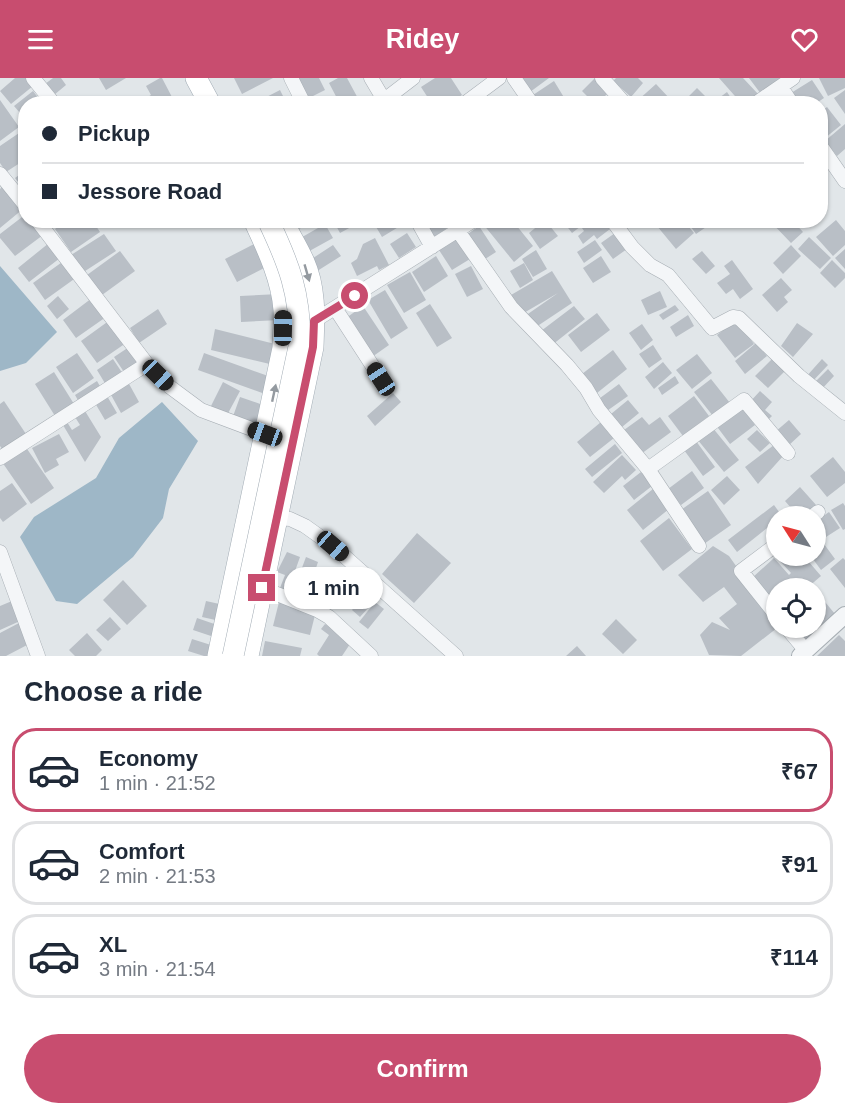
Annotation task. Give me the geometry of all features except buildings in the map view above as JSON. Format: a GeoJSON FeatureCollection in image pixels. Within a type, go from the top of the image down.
{"type":"FeatureCollection","features":[{"type":"Feature","properties":{"kind":"main road"},"geometry":{"type":"LineString","coordinates":[[183,78],[191,96]]}},
{"type":"Feature","properties":{"kind":"main road"},"geometry":{"type":"LineString","coordinates":[[196,78],[206,96]]}},
{"type":"Feature","properties":{"kind":"main road"},"geometry":{"type":"LineString","coordinates":[[208,78],[218,96]]}},
{"type":"Feature","properties":{"kind":"main road"},"geometry":{"type":"LineString","coordinates":[[219,656],[283,348],[284,309],[279,284],[258,228]]}},
{"type":"Feature","properties":{"kind":"main road"},"geometry":{"type":"LineString","coordinates":[[233,656],[300,342],[300,313],[295,288],[287,262],[272,228]]}},
{"type":"Feature","properties":{"kind":"main road"},"geometry":{"type":"LineString","coordinates":[[248,656],[313,347],[314,321],[311,287],[305,263],[286,228]]}},
{"type":"Feature","properties":{"kind":"street"},"geometry":{"type":"LineString","coordinates":[[33,78],[48,96]]}},
{"type":"Feature","properties":{"kind":"street"},"geometry":{"type":"LineString","coordinates":[[291,78],[300,96]]}},
{"type":"Feature","properties":{"kind":"street"},"geometry":{"type":"LineString","coordinates":[[371,78],[378,96]]}},
{"type":"Feature","properties":{"kind":"street"},"geometry":{"type":"LineString","coordinates":[[389,96],[413,78]]}},
{"type":"Feature","properties":{"kind":"street"},"geometry":{"type":"LineString","coordinates":[[474,96],[499,78]]}},
{"type":"Feature","properties":{"kind":"street"},"geometry":{"type":"LineString","coordinates":[[514,78],[526,96]]}},
{"type":"Feature","properties":{"kind":"street"},"geometry":{"type":"LineString","coordinates":[[602,78],[618,96]]}},
{"type":"Feature","properties":{"kind":"street"},"geometry":{"type":"LineString","coordinates":[[766,96],[787,81],[790,96]]}},
{"type":"Feature","properties":{"kind":"street"},"geometry":{"type":"LineString","coordinates":[[839,161],[845,181]]}},
{"type":"Feature","properties":{"kind":"street"},"geometry":{"type":"LineString","coordinates":[[0,174],[18,196]]}},
{"type":"Feature","properties":{"kind":"street"},"geometry":{"type":"LineString","coordinates":[[43,228],[147,364],[170,387],[201,410],[265,434]]}},
{"type":"Feature","properties":{"kind":"street"},"geometry":{"type":"LineString","coordinates":[[421,228],[432,247]]}},
{"type":"Feature","properties":{"kind":"street"},"geometry":{"type":"LineString","coordinates":[[283,328],[314,321],[462,228]]}},
{"type":"Feature","properties":{"kind":"street"},"geometry":{"type":"LineString","coordinates":[[618,228],[632,247],[650,265],[668,275],[712,328],[732,318],[738,318],[800,376],[845,412]]}},
{"type":"Feature","properties":{"kind":"street"},"geometry":{"type":"LineString","coordinates":[[458,231],[511,307],[567,365],[586,388],[599,410],[648,469],[699,546]]}},
{"type":"Feature","properties":{"kind":"street"},"geometry":{"type":"LineString","coordinates":[[335,308],[381,379]]}},
{"type":"Feature","properties":{"kind":"street"},"geometry":{"type":"LineString","coordinates":[[0,458],[147,364]]}},
{"type":"Feature","properties":{"kind":"street"},"geometry":{"type":"LineString","coordinates":[[648,469],[744,400],[788,453]]}},
{"type":"Feature","properties":{"kind":"street"},"geometry":{"type":"LineString","coordinates":[[277,518],[290,519],[306,526],[333,546],[449,653]]}},
{"type":"Feature","properties":{"kind":"street"},"geometry":{"type":"LineString","coordinates":[[0,552],[38,656]]}},
{"type":"Feature","properties":{"kind":"street"},"geometry":{"type":"LineString","coordinates":[[766,553],[741,572],[766,603]]}},
{"type":"Feature","properties":{"kind":"street"},"geometry":{"type":"LineString","coordinates":[[262,588],[329,617],[370,656]]}},
{"type":"Feature","properties":{"kind":"street"},"geometry":{"type":"LineString","coordinates":[[793,638],[803,653],[844,618]]}},
{"type":"Feature","properties":{"kind":"water"},"geometry":{"type":"Polygon","coordinates":[[[0,266],[57,332],[26,363],[0,371],[0,266]]]}},
{"type":"Feature","properties":{"kind":"water"},"geometry":{"type":"Polygon","coordinates":[[[162,402],[198,441],[169,489],[163,518],[133,557],[77,604],[56,601],[20,537],[34,517],[96,478],[119,438],[162,402]]]}},
{"type":"Feature","properties":{"kind":"route"},"geometry":{"type":"LineString","coordinates":[[262,588],[313,347],[314,321],[355,296]]}}]}
